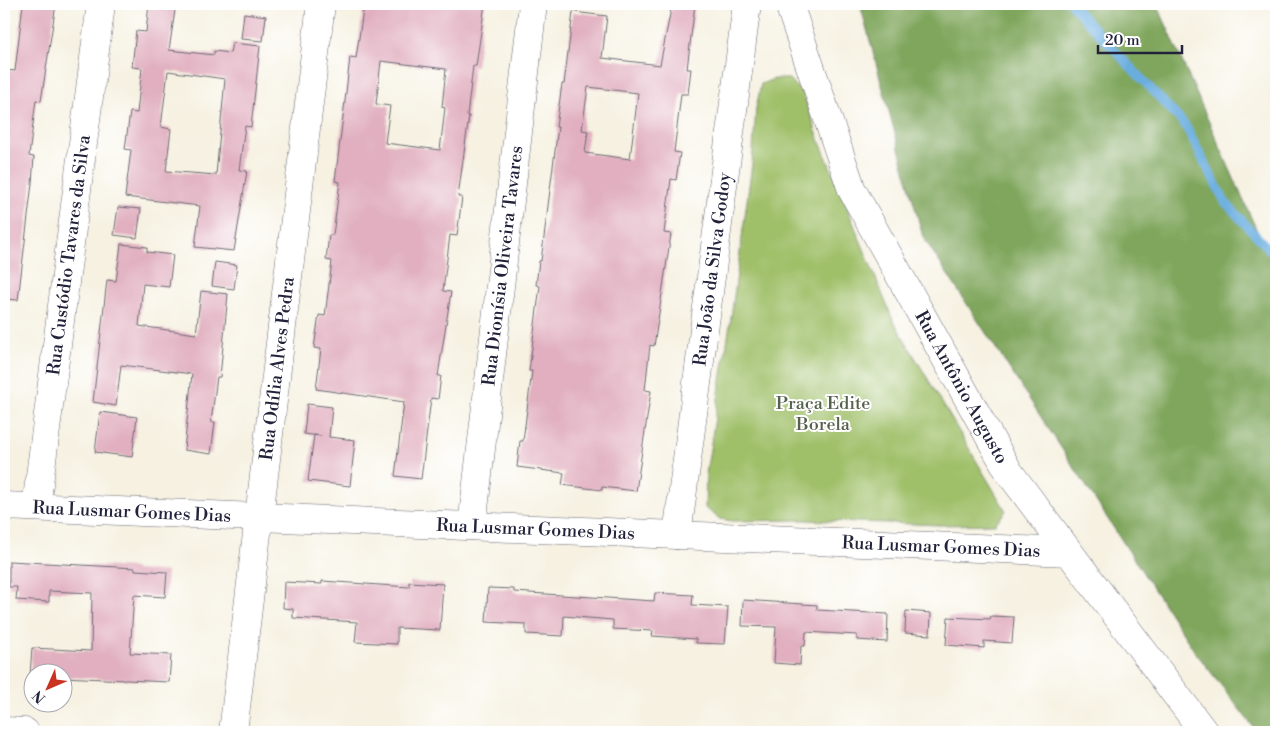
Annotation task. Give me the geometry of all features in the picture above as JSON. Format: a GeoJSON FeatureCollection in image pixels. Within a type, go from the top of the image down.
{"type":"FeatureCollection","features":[{"type":"Feature","properties":{"kind":"street","name":"Rua Custódio Tavares da Silva"},"geometry":{"type":"LineString","coordinates":[[36,507],[101,4]]}},
{"type":"Feature","properties":{"kind":"street","name":"Rua Odília Alves Pedra"},"geometry":{"type":"LineString","coordinates":[[233,732],[321,4]]}},
{"type":"Feature","properties":{"kind":"street","name":"Rua Dionísia Oliveira Tavares"},"geometry":{"type":"LineString","coordinates":[[472,526],[533,4]]}},
{"type":"Feature","properties":{"kind":"street","name":"Rua João da Silva Godoy"},"geometry":{"type":"LineString","coordinates":[[677,535],[747,4]]}},
{"type":"Feature","properties":{"kind":"street","name":"Rua Antônio Augusto"},"geometry":{"type":"LineString","coordinates":[[789,4],[852,190],[1009,472],[1204,732]]}},
{"type":"Feature","properties":{"kind":"street","name":"Rua Lusmar Gomes Dias"},"geometry":{"type":"LineString","coordinates":[[4,506],[1069,552]]}},
{"type":"Feature","properties":{"kind":"street"},"geometry":{"type":"LineString","coordinates":[[4,731],[25,732]]}},
{"type":"Feature","properties":{"kind":"green space"},"geometry":{"type":"Polygon","coordinates":[[[860,4],[1157,4],[1276,274],[1276,732],[1257,732],[1193,649],[923,237],[860,4]]]}},
{"type":"Feature","properties":{"kind":"green space","name":"Praça Edite Borela"},"geometry":{"type":"Polygon","coordinates":[[[774,79],[789,79],[803,93],[818,137],[893,320],[1006,511],[995,524],[940,525],[804,520],[733,521],[720,519],[705,508],[706,474],[731,318],[752,164],[756,108],[761,84],[774,79]]]}},
{"type":"Feature","properties":{"kind":"building"},"geometry":{"type":"Polygon","coordinates":[[[23,4],[56,4],[41,101],[36,100],[29,156],[34,157],[32,183],[18,300],[4,299],[4,87],[6,70],[15,71],[23,4]]]}},
{"type":"Feature","properties":{"kind":"building"},"geometry":{"type":"Polygon","coordinates":[[[149,4],[176,4],[169,50],[214,55],[214,51],[230,53],[232,43],[260,46],[251,127],[245,126],[239,170],[247,171],[234,251],[195,247],[200,206],[125,197],[131,150],[125,149],[130,112],[137,113],[142,68],[132,67],[136,31],[146,32],[149,4]],[[168,71],[161,127],[171,129],[166,171],[216,175],[225,79],[168,71]]]}},
{"type":"Feature","properties":{"kind":"building"},"geometry":{"type":"Polygon","coordinates":[[[364,4],[485,4],[476,66],[473,66],[467,116],[469,116],[458,197],[462,197],[457,236],[450,235],[443,291],[451,292],[438,376],[441,376],[438,399],[431,398],[421,479],[395,476],[404,402],[316,389],[321,349],[314,348],[319,315],[325,316],[332,261],[326,260],[329,235],[333,235],[340,182],[335,181],[350,57],[356,58],[364,4]],[[381,61],[376,104],[390,106],[385,143],[440,150],[445,108],[442,107],[446,69],[381,61]]]}},
{"type":"Feature","properties":{"kind":"building"},"geometry":{"type":"Polygon","coordinates":[[[672,4],[695,4],[687,69],[691,69],[688,94],[681,94],[674,152],[680,153],[676,180],[671,179],[664,233],[671,234],[654,346],[650,345],[645,390],[651,391],[636,491],[602,487],[602,490],[562,485],[564,473],[517,467],[520,441],[523,441],[532,371],[529,371],[540,286],[536,285],[539,261],[541,261],[558,127],[556,127],[562,84],[564,84],[573,12],[607,16],[602,58],[660,65],[672,4]],[[588,87],[582,130],[588,131],[585,153],[630,159],[638,93],[588,87]]]}},
{"type":"Feature","properties":{"kind":"building"},"geometry":{"type":"Polygon","coordinates":[[[244,13],[266,16],[263,41],[241,39],[244,13]]]}},
{"type":"Feature","properties":{"kind":"building"},"geometry":{"type":"Polygon","coordinates":[[[118,207],[141,209],[137,238],[114,235],[118,207]]]}},
{"type":"Feature","properties":{"kind":"building"},"geometry":{"type":"Polygon","coordinates":[[[121,244],[147,247],[147,252],[173,255],[169,287],[143,284],[139,326],[196,334],[201,291],[228,294],[220,377],[217,377],[211,422],[215,422],[211,454],[184,450],[192,374],[121,365],[116,406],[93,402],[107,280],[116,281],[121,244]]]}},
{"type":"Feature","properties":{"kind":"building"},"geometry":{"type":"Polygon","coordinates":[[[215,262],[237,265],[234,289],[212,286],[215,262]]]}},
{"type":"Feature","properties":{"kind":"building"},"geometry":{"type":"Polygon","coordinates":[[[307,404],[332,407],[329,437],[355,440],[350,486],[308,481],[314,435],[304,434],[307,404]]]}},
{"type":"Feature","properties":{"kind":"building"},"geometry":{"type":"Polygon","coordinates":[[[100,412],[137,417],[132,457],[95,452],[100,412]]]}},
{"type":"Feature","properties":{"kind":"building"},"geometry":{"type":"Polygon","coordinates":[[[9,561],[135,568],[135,570],[167,572],[165,597],[134,595],[130,653],[171,655],[169,682],[72,677],[72,664],[31,664],[32,648],[91,651],[92,593],[49,591],[49,602],[16,600],[17,587],[9,587],[9,561]]]}},
{"type":"Feature","properties":{"kind":"building"},"geometry":{"type":"Polygon","coordinates":[[[322,581],[409,587],[409,582],[443,584],[440,630],[397,628],[397,644],[355,642],[357,622],[293,618],[293,609],[283,608],[284,582],[322,584],[322,581]]]}},
{"type":"Feature","properties":{"kind":"building"},"geometry":{"type":"Polygon","coordinates":[[[488,588],[514,589],[514,592],[654,601],[655,593],[693,595],[692,605],[728,607],[725,644],[696,643],[696,639],[652,636],[653,631],[613,629],[613,620],[564,616],[563,636],[526,634],[526,624],[486,622],[488,588]]]}},
{"type":"Feature","properties":{"kind":"building"},"geometry":{"type":"Polygon","coordinates":[[[743,600],[817,605],[817,610],[888,614],[887,642],[857,640],[857,635],[806,632],[805,646],[801,646],[800,665],[774,663],[776,627],[742,626],[743,600]]]}},
{"type":"Feature","properties":{"kind":"building"},"geometry":{"type":"Polygon","coordinates":[[[906,611],[931,613],[930,635],[905,633],[906,611]]]}},
{"type":"Feature","properties":{"kind":"building"},"geometry":{"type":"Polygon","coordinates":[[[991,616],[1014,617],[1012,643],[984,641],[984,648],[946,645],[948,617],[990,619],[991,616]]]}},
{"type":"Feature","properties":{"kind":"waterway"},"geometry":{"type":"LineString","coordinates":[[1071,4],[1185,125],[1225,202],[1276,257]]}}]}
